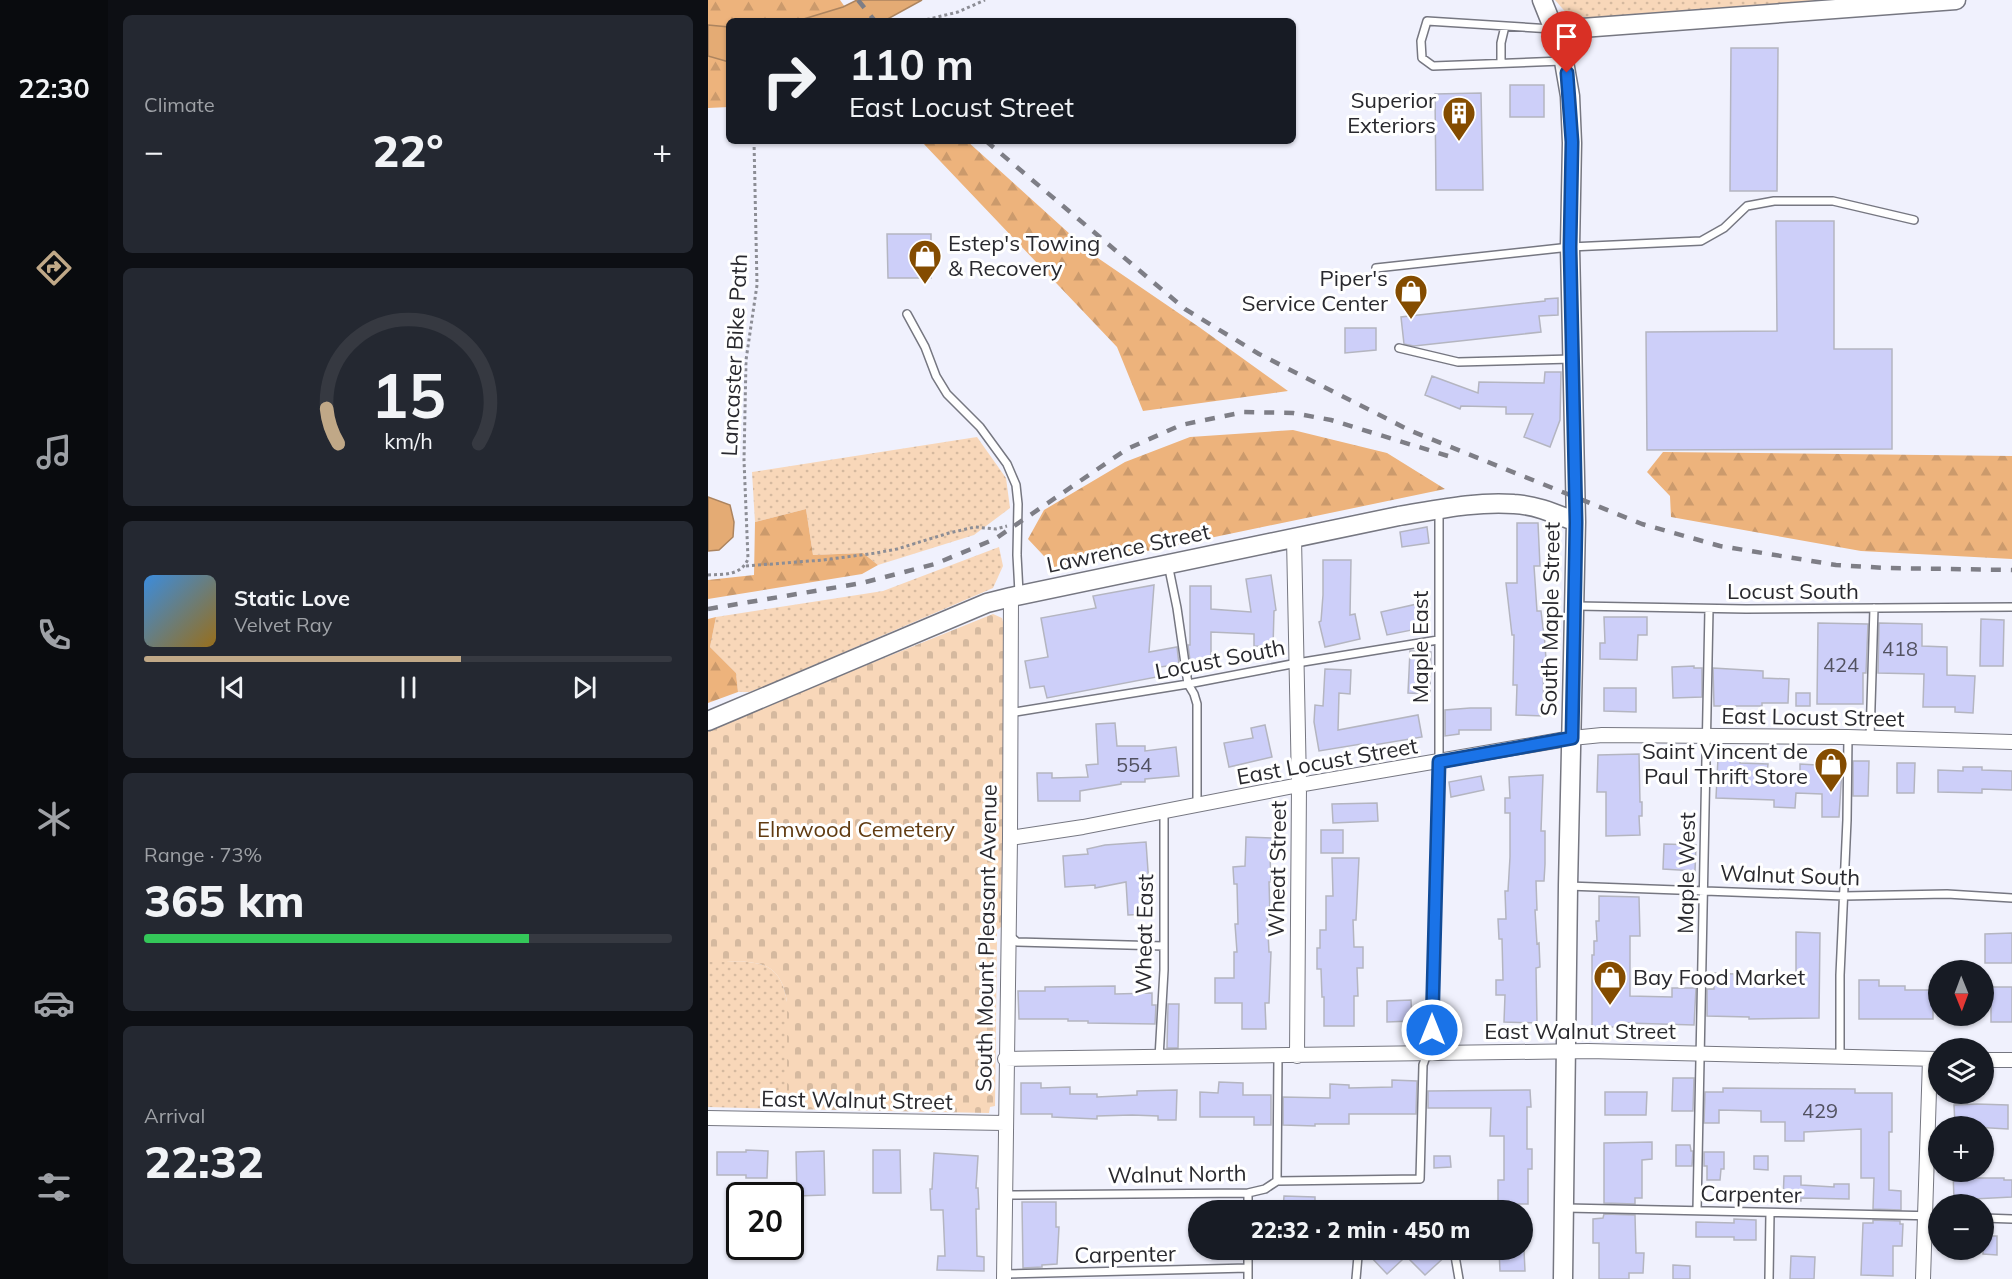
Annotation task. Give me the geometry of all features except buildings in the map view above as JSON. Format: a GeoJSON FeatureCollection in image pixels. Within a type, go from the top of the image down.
{"type":"FeatureCollection","features":[{"type":"Feature","properties":{"kind":"street","name":"South Maple Street"},"geometry":{"type":"LineString","coordinates":[[1542,0],[1556,30],[1564,61],[1570,96],[1572,142],[1570,247],[1576,522],[1563,1279]]}},
{"type":"Feature","properties":{"kind":"street"},"geometry":{"type":"LineString","coordinates":[[1556,30],[1956,0]]}},
{"type":"Feature","properties":{"kind":"street","name":"Lawrence Street"},"geometry":{"type":"LineString","coordinates":[[708,721],[987,603],[1015,596],[1439,510],[1514,504],[1546,510],[1576,522]]}},
{"type":"Feature","properties":{"kind":"street","name":"Wheat Street"},"geometry":{"type":"LineString","coordinates":[[1294,538],[1299,785],[1297,1056]]}},
{"type":"Feature","properties":{"kind":"street","name":"South Mount Pleasant Avenue"},"geometry":{"type":"LineString","coordinates":[[1004,1276],[1005,1059],[1010,838],[1009,713],[1015,596]]}},
{"type":"Feature","properties":{"kind":"street","name":"East Locust Street"},"geometry":{"type":"LineString","coordinates":[[1010,838],[1197,806],[1299,785],[1572,738],[1602,735],[1848,737],[2012,742]]}},
{"type":"Feature","properties":{"kind":"street","name":"East Walnut Street"},"geometry":{"type":"LineString","coordinates":[[1005,1059],[1567,1051],[1928,1059]]}},
{"type":"Feature","properties":{"kind":"street"},"geometry":{"type":"LineString","coordinates":[[1994,1060],[2012,1060]]}},
{"type":"Feature","properties":{"kind":"street"},"geometry":{"type":"LineString","coordinates":[[1931,1194],[1933,1104]]}},
{"type":"Feature","properties":{"kind":"street","name":"East Walnut Street"},"geometry":{"type":"LineString","coordinates":[[708,1118],[1005,1123]]}},
{"type":"Feature","properties":{"kind":"street"},"geometry":{"type":"LineString","coordinates":[[1923,1279],[1928,1239]]}},
{"type":"Feature","properties":{"kind":"lane"},"geometry":{"type":"LineString","coordinates":[[1556,30],[1427,21],[1421,41],[1422,58],[1433,66],[1564,61]]}},
{"type":"Feature","properties":{"kind":"lane"},"geometry":{"type":"LineString","coordinates":[[1501,63],[1501,43],[1505,26]]}},
{"type":"Feature","properties":{"kind":"lane"},"geometry":{"type":"LineString","coordinates":[[1376,268],[1570,247],[1701,241],[1724,228],[1747,206],[1774,201],[1833,201],[1914,220]]}},
{"type":"Feature","properties":{"kind":"lane"},"geometry":{"type":"LineString","coordinates":[[907,314],[947,394],[980,427],[1007,464],[1016,485],[1018,518],[1015,596]]}},
{"type":"Feature","properties":{"kind":"lane"},"geometry":{"type":"LineString","coordinates":[[1399,348],[1458,362],[1572,359]]}},
{"type":"Feature","properties":{"kind":"lane","name":"Maple East"},"geometry":{"type":"LineString","coordinates":[[1419,1179],[1423,1065],[1432,1039],[1439,762],[1439,510]]}},
{"type":"Feature","properties":{"kind":"lane"},"geometry":{"type":"LineString","coordinates":[[1168,564],[1178,608],[1188,684],[1197,704],[1197,806]]}},
{"type":"Feature","properties":{"kind":"lane","name":"Locust South"},"geometry":{"type":"LineString","coordinates":[[1574,606],[1709,609],[2012,607]]}},
{"type":"Feature","properties":{"kind":"lane"},"geometry":{"type":"LineString","coordinates":[[1870,738],[1874,608]]}},
{"type":"Feature","properties":{"kind":"lane","name":"Maple West"},"geometry":{"type":"LineString","coordinates":[[1697,1210],[1709,609]]}},
{"type":"Feature","properties":{"kind":"lane","name":"Locust South"},"geometry":{"type":"LineString","coordinates":[[1009,713],[1438,640]]}},
{"type":"Feature","properties":{"kind":"lane"},"geometry":{"type":"LineString","coordinates":[[1840,1056],[1840,975],[1848,737]]}},
{"type":"Feature","properties":{"kind":"lane","name":"Wheat East"},"geometry":{"type":"LineString","coordinates":[[1159,1058],[1164,946],[1164,812]]}},
{"type":"Feature","properties":{"kind":"lane","name":"Walnut South"},"geometry":{"type":"LineString","coordinates":[[1568,886],[1844,896],[1947,894],[2012,898]]}},
{"type":"Feature","properties":{"kind":"lane"},"geometry":{"type":"LineString","coordinates":[[1008,934],[1017,942],[1164,946]]}},
{"type":"Feature","properties":{"kind":"lane"},"geometry":{"type":"LineString","coordinates":[[1277,1180],[1278,1056]]}},
{"type":"Feature","properties":{"kind":"lane","name":"Walnut North"},"geometry":{"type":"LineString","coordinates":[[1004,1195],[1248,1193],[1265,1189],[1277,1180],[1419,1179]]}},
{"type":"Feature","properties":{"kind":"lane"},"geometry":{"type":"LineString","coordinates":[[1248,1193],[1248,1200]]}},
{"type":"Feature","properties":{"kind":"lane","name":"Carpenter"},"geometry":{"type":"LineString","coordinates":[[1564,1208],[1928,1215]]}},
{"type":"Feature","properties":{"kind":"lane"},"geometry":{"type":"LineString","coordinates":[[1769,1279],[1770,1213]]}},
{"type":"Feature","properties":{"kind":"lane"},"geometry":{"type":"LineString","coordinates":[[1994,1218],[2012,1219]]}},
{"type":"Feature","properties":{"kind":"lane"},"geometry":{"type":"LineString","coordinates":[[1248,1260],[1248,1279]]}},
{"type":"Feature","properties":{"kind":"lane"},"geometry":{"type":"LineString","coordinates":[[1356,1279],[1358,1260]]}},
{"type":"Feature","properties":{"kind":"lane"},"geometry":{"type":"LineString","coordinates":[[1456,1260],[1459,1279]]}},
{"type":"Feature","properties":{"kind":"lane","name":"Carpenter"},"geometry":{"type":"LineString","coordinates":[[1004,1276],[1248,1268]]}},
{"type":"Feature","properties":{"kind":"path"},"geometry":{"type":"LineString","coordinates":[[933,18],[958,12],[985,0]]}},
{"type":"Feature","properties":{"kind":"path","name":"Lancaster Bike Path"},"geometry":{"type":"LineString","coordinates":[[746,566],[748,559],[744,460],[746,360],[757,285],[754,144]]}},
{"type":"Feature","properties":{"kind":"path"},"geometry":{"type":"LineString","coordinates":[[708,575],[733,573],[746,566],[876,553],[975,527],[996,529],[1007,526],[1018,518]]}},
{"type":"Feature","properties":{"kind":"green space"},"geometry":{"type":"Polygon","coordinates":[[[708,0],[840,0],[853,18],[726,18],[726,107],[708,108],[708,0]]]}},
{"type":"Feature","properties":{"kind":"green space"},"geometry":{"type":"Polygon","coordinates":[[[1555,0],[1849,0],[1601,18],[1569,16],[1555,0]]]}},
{"type":"Feature","properties":{"kind":"green space"},"geometry":{"type":"Polygon","coordinates":[[[924,144],[970,144],[1092,254],[1288,391],[1143,411],[1117,347],[924,144]]]}},
{"type":"Feature","properties":{"kind":"green space"},"geometry":{"type":"Polygon","coordinates":[[[1293,430],[1387,453],[1445,489],[1057,570],[1028,539],[1044,510],[1125,462],[1190,437],[1293,430]]]}},
{"type":"Feature","properties":{"kind":"green space"},"geometry":{"type":"Polygon","coordinates":[[[977,437],[1006,478],[1010,508],[974,535],[878,565],[863,553],[813,555],[806,509],[755,522],[752,472],[977,437]]]}},
{"type":"Feature","properties":{"kind":"green space"},"geometry":{"type":"Polygon","coordinates":[[[1663,452],[2012,456],[2012,559],[1861,551],[1671,517],[1670,496],[1647,472],[1663,452]]]}},
{"type":"Feature","properties":{"kind":"green space"},"geometry":{"type":"Polygon","coordinates":[[[806,509],[813,555],[863,553],[878,565],[862,574],[708,599],[708,580],[754,575],[755,522],[806,509]]]}},
{"type":"Feature","properties":{"kind":"green space"},"geometry":{"type":"Polygon","coordinates":[[[999,547],[1003,566],[993,588],[749,692],[738,692],[736,673],[710,647],[716,617],[883,591],[999,547]]]}},
{"type":"Feature","properties":{"kind":"green space","name":"Elmwood Cemetery"},"geometry":{"type":"Polygon","coordinates":[[[993,614],[1002,618],[1005,630],[1001,927],[997,930],[995,1106],[990,1107],[989,1113],[787,1109],[787,1002],[783,986],[777,975],[769,968],[759,964],[708,962],[708,729],[993,614]]]}},
{"type":"Feature","properties":{"kind":"green space"},"geometry":{"type":"Polygon","coordinates":[[[716,617],[710,647],[736,673],[738,692],[708,703],[708,619],[716,617]]]}},
{"type":"Feature","properties":{"kind":"green space"},"geometry":{"type":"Polygon","coordinates":[[[708,962],[760,964],[777,975],[783,986],[787,1002],[787,1109],[708,1107],[708,962]]]}},
{"type":"Feature","properties":{"kind":"shaded area"},"geometry":{"type":"Polygon","coordinates":[[[857,0],[922,0],[889,18],[807,18],[843,7],[857,0]]]}},
{"type":"Feature","properties":{"kind":"shaded area"},"geometry":{"type":"Polygon","coordinates":[[[708,25],[726,27],[726,61],[708,56],[708,25]]]}},
{"type":"Feature","properties":{"kind":"shaded area"},"geometry":{"type":"Polygon","coordinates":[[[708,497],[730,505],[734,522],[733,537],[719,550],[708,551],[708,497]]]}},
{"type":"Feature","properties":{"kind":"railway"},"geometry":{"type":"LineString","coordinates":[[858,0],[873,18]]}},
{"type":"Feature","properties":{"kind":"railway"},"geometry":{"type":"LineString","coordinates":[[990,144],[1185,309],[1259,354],[1411,431],[1642,524],[1720,546],[1836,565],[2012,570]]}},
{"type":"Feature","properties":{"kind":"railway"},"geometry":{"type":"LineString","coordinates":[[708,609],[862,583],[935,564],[995,539],[1127,449],[1181,425],[1244,412],[1293,413],[1331,420],[1448,456]]}},
{"type":"Feature","properties":{"kind":"place","name":"Superior Exteriors"},"geometry":{"type":"Point","coordinates":[1459,142]}},
{"type":"Feature","properties":{"kind":"place","name":"Estep's Towing & Recovery"},"geometry":{"type":"Point","coordinates":[925,285]}},
{"type":"Feature","properties":{"kind":"place","name":"Piper's Service Center"},"geometry":{"type":"Point","coordinates":[1411,320]}},
{"type":"Feature","properties":{"kind":"place","name":"Saint Vincent de Paul Thrift Store"},"geometry":{"type":"Point","coordinates":[1831,793]}},
{"type":"Feature","properties":{"kind":"place","name":"Bay Food Market"},"geometry":{"type":"Point","coordinates":[1610,1006]}},
{"type":"Feature","properties":{"kind":"route"},"geometry":{"type":"LineString","coordinates":[[1432,1030],[1439,762],[1572,738],[1576,522],[1570,247],[1572,142],[1567,73]]}}]}
